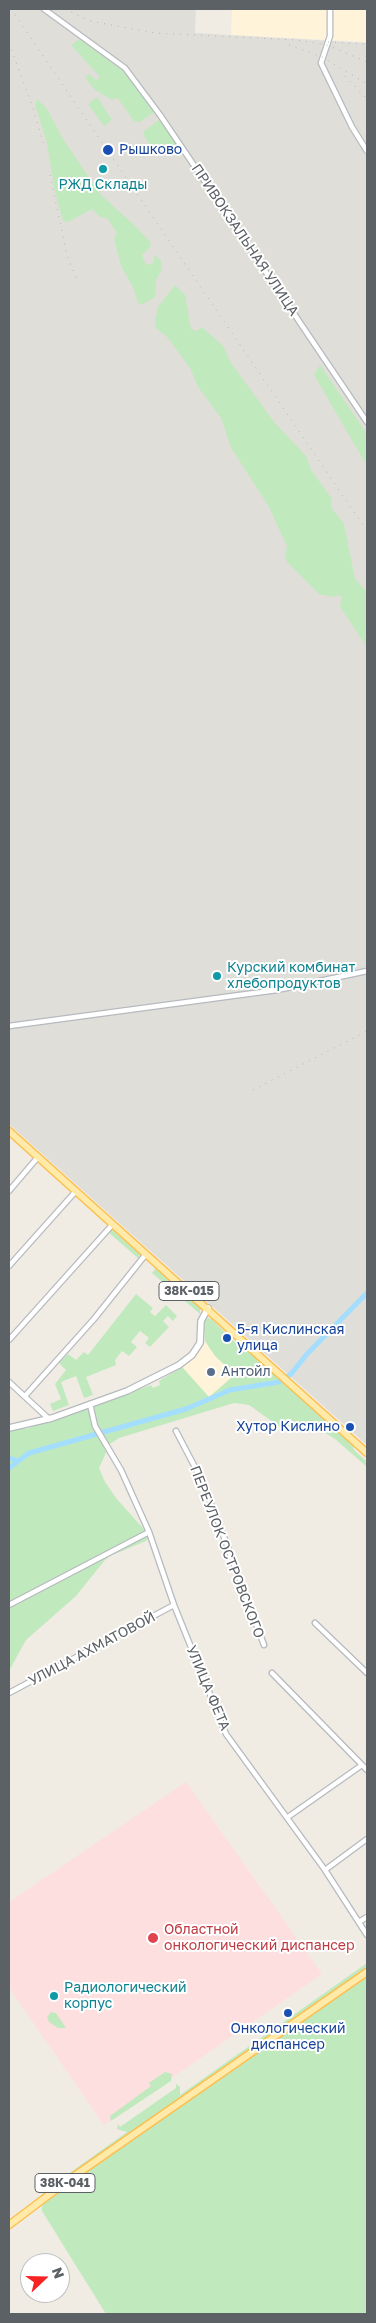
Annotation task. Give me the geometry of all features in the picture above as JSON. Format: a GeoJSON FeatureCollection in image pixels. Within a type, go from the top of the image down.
{"type":"FeatureCollection","features":[{"type":"Feature","properties":{"kind":"main road","name":"38К-015"},"geometry":{"type":"LineString","coordinates":[[9,1131],[367,1453]]}},
{"type":"Feature","properties":{"kind":"main road","name":"38К-041"},"geometry":{"type":"LineString","coordinates":[[9,2225],[85,2168],[367,1972]]}},
{"type":"Feature","properties":{"kind":"street","name":"ПРИВОКЗАЛЬНАЯ УЛИЦА"},"geometry":{"type":"LineString","coordinates":[[44,9],[125,68],[160,115],[367,422]]}},
{"type":"Feature","properties":{"kind":"street"},"geometry":{"type":"LineString","coordinates":[[330,9],[330,36],[321,63],[352,127],[367,151]]}},
{"type":"Feature","properties":{"kind":"street"},"geometry":{"type":"LineString","coordinates":[[9,1026],[277,990],[367,971]]}},
{"type":"Feature","properties":{"kind":"street"},"geometry":{"type":"LineString","coordinates":[[9,1191],[38,1157]]}},
{"type":"Feature","properties":{"kind":"street"},"geometry":{"type":"LineString","coordinates":[[9,1266],[76,1191]]}},
{"type":"Feature","properties":{"kind":"street"},"geometry":{"type":"LineString","coordinates":[[9,1340],[113,1224]]}},
{"type":"Feature","properties":{"kind":"street"},"geometry":{"type":"LineString","coordinates":[[25,1396],[94,1319],[146,1254]]}},
{"type":"Feature","properties":{"kind":"street"},"geometry":{"type":"LineString","coordinates":[[9,1428],[49,1419],[147,1382],[179,1366],[192,1355],[200,1343],[201,1321],[208,1308]]}},
{"type":"Feature","properties":{"kind":"street"},"geometry":{"type":"LineString","coordinates":[[9,1382],[49,1419]]}},
{"type":"Feature","properties":{"kind":"street","name":"УЛИЦА ФЕТА"},"geometry":{"type":"LineString","coordinates":[[90,1404],[96,1426],[107,1444],[149,1532],[174,1605],[226,1734],[288,1817],[367,1935]]}},
{"type":"Feature","properties":{"kind":"street","name":"ПЕРЕУЛОК ОСТРОВСКОГО"},"geometry":{"type":"LineString","coordinates":[[176,1432],[198,1473],[218,1521],[264,1645]]}},
{"type":"Feature","properties":{"kind":"street"},"geometry":{"type":"LineString","coordinates":[[9,1604],[149,1532]]}},
{"type":"Feature","properties":{"kind":"street","name":"УЛИЦА АХМАТОВОЙ"},"geometry":{"type":"LineString","coordinates":[[9,1693],[174,1605]]}},
{"type":"Feature","properties":{"kind":"street"},"geometry":{"type":"LineString","coordinates":[[315,1623],[367,1674]]}},
{"type":"Feature","properties":{"kind":"street"},"geometry":{"type":"LineString","coordinates":[[272,1673],[367,1770]]}},
{"type":"Feature","properties":{"kind":"street"},"geometry":{"type":"LineString","coordinates":[[288,1817],[362,1765]]}},
{"type":"Feature","properties":{"kind":"street"},"geometry":{"type":"LineString","coordinates":[[325,1870],[367,1839]]}},
{"type":"Feature","properties":{"kind":"street"},"geometry":{"type":"LineString","coordinates":[[359,1922],[367,1917]]}},
{"type":"Feature","properties":{"kind":"shaded area"},"geometry":{"type":"Polygon","coordinates":[[[9,9],[196,9],[195,33],[367,43],[367,1445],[9,1124],[9,9]]]}},
{"type":"Feature","properties":{"kind":"shaded area"},"geometry":{"type":"Polygon","coordinates":[[[232,9],[367,9],[367,42],[231,35],[232,9]]]}},
{"type":"Feature","properties":{"kind":"shaded area"},"geometry":{"type":"Polygon","coordinates":[[[209,1340],[235,1375],[209,1397],[179,1363],[209,1340]]]}},
{"type":"Feature","properties":{"kind":"shaded area","name":"Областной онкологический диспансер"},"geometry":{"type":"Polygon","coordinates":[[[186,1782],[322,1974],[104,2125],[9,1988],[9,1902],[186,1782]]]}},
{"type":"Feature","properties":{"kind":"green space"},"geometry":{"type":"Polygon","coordinates":[[[80,39],[128,75],[154,110],[153,113],[140,122],[134,121],[119,100],[116,98],[112,100],[94,89],[85,77],[89,74],[96,80],[100,77],[71,45],[80,39]]]}},
{"type":"Feature","properties":{"kind":"green space"},"geometry":{"type":"Polygon","coordinates":[[[97,97],[112,120],[104,126],[88,104],[97,97]]]}},
{"type":"Feature","properties":{"kind":"green space"},"geometry":{"type":"Polygon","coordinates":[[[37,99],[47,109],[63,139],[101,195],[150,242],[151,246],[142,255],[146,265],[153,263],[155,255],[161,261],[162,269],[156,280],[155,297],[143,304],[138,303],[133,287],[121,266],[114,239],[117,233],[107,218],[100,217],[92,209],[68,222],[63,221],[55,192],[47,143],[35,105],[37,99]]]}},
{"type":"Feature","properties":{"kind":"green space"},"geometry":{"type":"Polygon","coordinates":[[[159,120],[178,145],[167,153],[155,152],[144,136],[144,131],[159,120]]]}},
{"type":"Feature","properties":{"kind":"green space"},"geometry":{"type":"Polygon","coordinates":[[[175,285],[185,295],[191,329],[197,331],[202,327],[223,346],[231,363],[274,422],[306,456],[311,470],[332,499],[331,507],[344,524],[355,579],[367,592],[367,647],[340,607],[342,597],[319,594],[287,562],[285,556],[287,546],[268,505],[231,448],[221,418],[198,387],[190,368],[167,337],[156,328],[155,321],[158,307],[175,285]]]}},
{"type":"Feature","properties":{"kind":"green space"},"geometry":{"type":"Polygon","coordinates":[[[320,365],[367,434],[367,466],[314,375],[320,365]]]}},
{"type":"Feature","properties":{"kind":"green space"},"geometry":{"type":"Polygon","coordinates":[[[111,1229],[140,1254],[139,1259],[108,1232],[111,1229]]]}},
{"type":"Feature","properties":{"kind":"green space"},"geometry":{"type":"Polygon","coordinates":[[[156,1268],[200,1308],[200,1314],[152,1273],[156,1268]]]}},
{"type":"Feature","properties":{"kind":"green space"},"geometry":{"type":"Polygon","coordinates":[[[136,1294],[153,1308],[150,1312],[155,1316],[166,1305],[177,1316],[173,1321],[168,1316],[163,1321],[169,1327],[150,1347],[145,1343],[149,1338],[140,1331],[131,1342],[137,1347],[129,1356],[122,1351],[115,1360],[116,1365],[86,1377],[93,1395],[84,1398],[76,1376],[61,1382],[69,1405],[53,1411],[50,1404],[61,1399],[55,1384],[66,1370],[59,1363],[68,1354],[76,1360],[84,1352],[88,1355],[136,1294]]]}},
{"type":"Feature","properties":{"kind":"green space"},"geometry":{"type":"Polygon","coordinates":[[[208,1318],[235,1342],[248,1350],[281,1380],[260,1386],[265,1387],[282,1381],[353,1446],[354,1450],[367,1462],[367,1467],[335,1439],[319,1429],[312,1428],[287,1432],[249,1405],[234,1403],[119,1438],[110,1444],[99,1468],[105,1482],[116,1498],[150,1536],[146,1541],[110,1556],[105,1560],[76,1596],[26,1640],[9,1671],[9,1430],[26,1429],[151,1385],[153,1388],[160,1385],[159,1381],[182,1367],[209,1397],[231,1378],[227,1367],[215,1356],[205,1341],[204,1326],[205,1320],[208,1318]]]}},
{"type":"Feature","properties":{"kind":"green space"},"geometry":{"type":"Polygon","coordinates":[[[367,1963],[367,2314],[106,2314],[70,2256],[70,2253],[68,2253],[42,2211],[43,2192],[127,2132],[117,2129],[118,2124],[120,2127],[176,2088],[176,2084],[180,2087],[180,2095],[367,1963]]]}},
{"type":"Feature","properties":{"kind":"green space"},"geometry":{"type":"Polygon","coordinates":[[[51,2012],[56,2013],[66,2028],[58,2028],[49,2022],[47,2017],[51,2012]]]}},
{"type":"Feature","properties":{"kind":"green space"},"geometry":{"type":"Polygon","coordinates":[[[165,2072],[172,2074],[171,2081],[111,2121],[110,2116],[151,2086],[149,2083],[165,2072]]]}},
{"type":"Feature","properties":{"kind":"waterway"},"geometry":{"type":"LineString","coordinates":[[9,1468],[29,1453],[186,1409],[230,1390],[279,1382],[291,1374],[307,1354],[367,1293]]}},
{"type":"Feature","properties":{"kind":"waterway"},"geometry":{"type":"LineString","coordinates":[[9,1458],[18,1461]]}},
{"type":"Feature","properties":{"kind":"railway"},"geometry":{"type":"LineString","coordinates":[[11,9],[367,531]]}},
{"type":"Feature","properties":{"kind":"railway"},"geometry":{"type":"LineString","coordinates":[[65,9],[90,21],[155,33],[297,40],[327,45],[367,62]]}},
{"type":"Feature","properties":{"kind":"railway"},"geometry":{"type":"LineString","coordinates":[[328,42],[367,44]]}},
{"type":"Feature","properties":{"kind":"railway"},"geometry":{"type":"LineString","coordinates":[[9,43],[32,105],[44,146]]}},
{"type":"Feature","properties":{"kind":"railway"},"geometry":{"type":"LineString","coordinates":[[289,45],[322,57],[367,84]]}},
{"type":"Feature","properties":{"kind":"railway"},"geometry":{"type":"LineString","coordinates":[[345,76],[367,99]]}},
{"type":"Feature","properties":{"kind":"railway"},"geometry":{"type":"LineString","coordinates":[[50,175],[67,255],[76,278]]}},
{"type":"Feature","properties":{"kind":"railway"},"geometry":{"type":"LineString","coordinates":[[253,1090],[367,1031]]}},
{"type":"Feature","properties":{"kind":"place","name":"Рышково"},"geometry":{"type":"Point","coordinates":[108,150]}},
{"type":"Feature","properties":{"kind":"place","name":"РЖД Склады"},"geometry":{"type":"Point","coordinates":[103,169]}},
{"type":"Feature","properties":{"kind":"place","name":"Курский комбинат хлебопродуктов"},"geometry":{"type":"Point","coordinates":[217,976]}},
{"type":"Feature","properties":{"kind":"place","name":"5-я Кислинская улица"},"geometry":{"type":"Point","coordinates":[227,1338]}},
{"type":"Feature","properties":{"kind":"place","name":"Антойл"},"geometry":{"type":"Point","coordinates":[211,1372]}},
{"type":"Feature","properties":{"kind":"place","name":"Хутор Кислино"},"geometry":{"type":"Point","coordinates":[350,1427]}},
{"type":"Feature","properties":{"kind":"place","name":"Областной онкологический диспансер"},"geometry":{"type":"Point","coordinates":[153,1938]}},
{"type":"Feature","properties":{"kind":"place","name":"Радиологический корпус"},"geometry":{"type":"Point","coordinates":[54,1996]}},
{"type":"Feature","properties":{"kind":"place","name":"Онкологический диспансер"},"geometry":{"type":"Point","coordinates":[288,2013]}}]}
